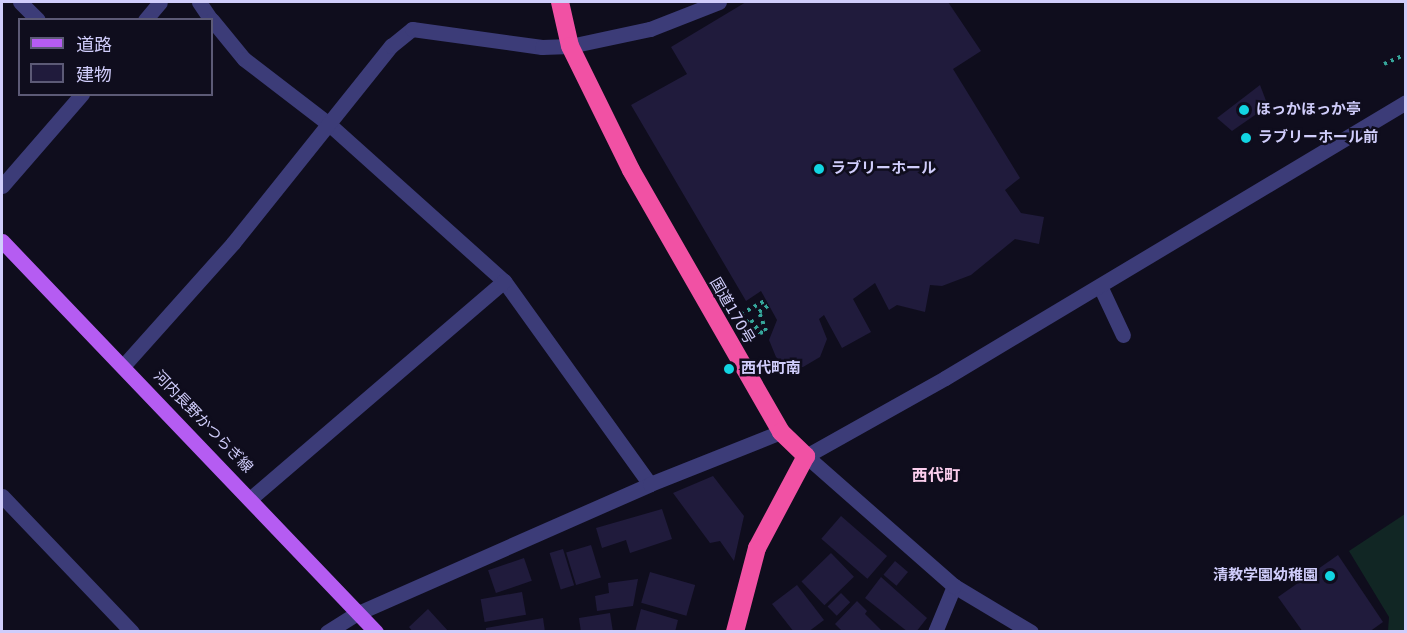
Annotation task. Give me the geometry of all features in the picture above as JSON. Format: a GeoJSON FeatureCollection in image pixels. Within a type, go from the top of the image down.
{"type":"FeatureCollection","features":[{"type":"Feature","properties":{"kind":"highway","name":"国道170号"},"geometry":{"type":"LineString","coordinates":[[560,2],[570,46],[631,170],[781,432],[806,456]]}},
{"type":"Feature","properties":{"kind":"highway"},"geometry":{"type":"LineString","coordinates":[[735,632],[757,548],[806,456]]}},
{"type":"Feature","properties":{"kind":"main road","name":"河内長野かつらぎ線"},"geometry":{"type":"LineString","coordinates":[[2,241],[124,365],[376,632]]}},
{"type":"Feature","properties":{"kind":"street"},"geometry":{"type":"LineString","coordinates":[[20,2],[36,18]]}},
{"type":"Feature","properties":{"kind":"street"},"geometry":{"type":"LineString","coordinates":[[147,18],[160,2]]}},
{"type":"Feature","properties":{"kind":"street"},"geometry":{"type":"LineString","coordinates":[[199,2],[210,18]]}},
{"type":"Feature","properties":{"kind":"street"},"geometry":{"type":"LineString","coordinates":[[124,365],[233,243],[330,125],[391,46],[412,29],[542,47],[570,46],[650,29],[719,2]]}},
{"type":"Feature","properties":{"kind":"street"},"geometry":{"type":"LineString","coordinates":[[213,22],[244,59],[330,125],[504,281],[650,484]]}},
{"type":"Feature","properties":{"kind":"street"},"geometry":{"type":"LineString","coordinates":[[2,186],[79,96]]}},
{"type":"Feature","properties":{"kind":"street"},"geometry":{"type":"LineString","coordinates":[[1031,632],[954,586],[806,456],[1100,286],[1406,102]]}},
{"type":"Feature","properties":{"kind":"street"},"geometry":{"type":"LineString","coordinates":[[251,498],[504,281]]}},
{"type":"Feature","properties":{"kind":"street"},"geometry":{"type":"LineString","coordinates":[[1100,286],[1123,334]]}},
{"type":"Feature","properties":{"kind":"street"},"geometry":{"type":"LineString","coordinates":[[327,632],[358,613],[650,484],[781,432]]}},
{"type":"Feature","properties":{"kind":"street"},"geometry":{"type":"LineString","coordinates":[[2,496],[132,632]]}},
{"type":"Feature","properties":{"kind":"street"},"geometry":{"type":"LineString","coordinates":[[935,632],[954,586]]}},
{"type":"Feature","properties":{"kind":"path"},"geometry":{"type":"LineString","coordinates":[[1384,64],[1406,54]]}},
{"type":"Feature","properties":{"kind":"path"},"geometry":{"type":"LineString","coordinates":[[733,319],[767,302],[759,312],[766,331],[760,333],[751,320],[737,326]]}},
{"type":"Feature","properties":{"kind":"green space"},"geometry":{"type":"Polygon","coordinates":[[[1405,514],[1405,631],[1388,631],[1389,617],[1349,551],[1405,514]]]}},
{"type":"Feature","properties":{"kind":"building"},"geometry":{"type":"Polygon","coordinates":[[[746,2],[948,2],[981,51],[953,69],[1020,178],[1005,190],[1021,213],[1044,217],[1039,244],[1015,239],[971,275],[942,286],[930,285],[925,312],[897,305],[889,310],[875,283],[853,299],[871,332],[842,348],[824,315],[819,319],[827,339],[820,357],[803,367],[784,364],[776,357],[769,340],[777,320],[761,291],[746,301],[631,105],[687,74],[671,47],[746,2]]]}},
{"type":"Feature","properties":{"kind":"building"},"geometry":{"type":"Polygon","coordinates":[[[1260,85],[1268,106],[1232,131],[1217,118],[1260,85]]]}},
{"type":"Feature","properties":{"kind":"building"},"geometry":{"type":"Polygon","coordinates":[[[713,476],[744,516],[734,561],[720,541],[710,543],[673,493],[713,476]]]}},
{"type":"Feature","properties":{"kind":"building"},"geometry":{"type":"Polygon","coordinates":[[[662,509],[672,539],[630,553],[626,540],[602,548],[596,528],[662,509]]]}},
{"type":"Feature","properties":{"kind":"building"},"geometry":{"type":"Polygon","coordinates":[[[841,516],[887,556],[867,579],[821,539],[841,516]]]}},
{"type":"Feature","properties":{"kind":"building"},"geometry":{"type":"Polygon","coordinates":[[[591,545],[601,578],[576,585],[566,553],[591,545]]]}},
{"type":"Feature","properties":{"kind":"building"},"geometry":{"type":"Polygon","coordinates":[[[563,549],[574,585],[561,589],[550,553],[563,549]]]}},
{"type":"Feature","properties":{"kind":"building"},"geometry":{"type":"Polygon","coordinates":[[[831,553],[854,577],[824,605],[802,581],[831,553]]]}},
{"type":"Feature","properties":{"kind":"building","name":"清教学園幼稚園"},"geometry":{"type":"Polygon","coordinates":[[[1338,555],[1383,622],[1369,632],[1303,632],[1278,597],[1338,555]]]}},
{"type":"Feature","properties":{"kind":"building"},"geometry":{"type":"Polygon","coordinates":[[[524,558],[532,581],[496,593],[488,570],[524,558]]]}},
{"type":"Feature","properties":{"kind":"building"},"geometry":{"type":"Polygon","coordinates":[[[895,561],[908,572],[896,586],[883,575],[895,561]]]}},
{"type":"Feature","properties":{"kind":"building"},"geometry":{"type":"Polygon","coordinates":[[[650,572],[695,585],[686,616],[641,603],[650,572]]]}},
{"type":"Feature","properties":{"kind":"building"},"geometry":{"type":"Polygon","coordinates":[[[881,577],[927,618],[916,632],[908,632],[865,598],[881,577]]]}},
{"type":"Feature","properties":{"kind":"building"},"geometry":{"type":"Polygon","coordinates":[[[638,579],[633,606],[597,611],[595,596],[609,593],[608,583],[638,579]]]}},
{"type":"Feature","properties":{"kind":"building"},"geometry":{"type":"Polygon","coordinates":[[[797,585],[824,620],[808,632],[794,632],[772,604],[797,585]]]}},
{"type":"Feature","properties":{"kind":"building"},"geometry":{"type":"Polygon","coordinates":[[[522,592],[526,615],[485,622],[481,599],[522,592]]]}},
{"type":"Feature","properties":{"kind":"building"},"geometry":{"type":"Polygon","coordinates":[[[841,593],[850,602],[837,616],[828,606],[841,593]]]}},
{"type":"Feature","properties":{"kind":"building"},"geometry":{"type":"Polygon","coordinates":[[[857,601],[867,611],[865,614],[883,632],[843,632],[835,624],[857,601]]]}},
{"type":"Feature","properties":{"kind":"building"},"geometry":{"type":"Polygon","coordinates":[[[428,609],[449,632],[413,632],[409,627],[428,609]]]}},
{"type":"Feature","properties":{"kind":"building"},"geometry":{"type":"Polygon","coordinates":[[[641,609],[678,620],[675,632],[635,632],[641,609]]]}},
{"type":"Feature","properties":{"kind":"building"},"geometry":{"type":"Polygon","coordinates":[[[610,613],[613,632],[581,632],[579,618],[610,613]]]}},
{"type":"Feature","properties":{"kind":"building"},"geometry":{"type":"Polygon","coordinates":[[[543,618],[545,632],[486,632],[486,628],[543,618]]]}},
{"type":"Feature","properties":{"kind":"place","name":"ほっかほっか亭"},"geometry":{"type":"Point","coordinates":[1244,110]}},
{"type":"Feature","properties":{"kind":"place","name":"ラブリーホール前"},"geometry":{"type":"Point","coordinates":[1246,138]}},
{"type":"Feature","properties":{"kind":"place","name":"ラブリーホール"},"geometry":{"type":"Point","coordinates":[819,169]}},
{"type":"Feature","properties":{"kind":"place","name":"西代町南"},"geometry":{"type":"Point","coordinates":[729,369]}},
{"type":"Feature","properties":{"kind":"place","name":"清教学園幼稚園"},"geometry":{"type":"Point","coordinates":[1330,576]}},
{"type":"Feature","properties":{"kind":"district","name":"西代町"},"geometry":{"type":"Point","coordinates":[936,476]}}]}
